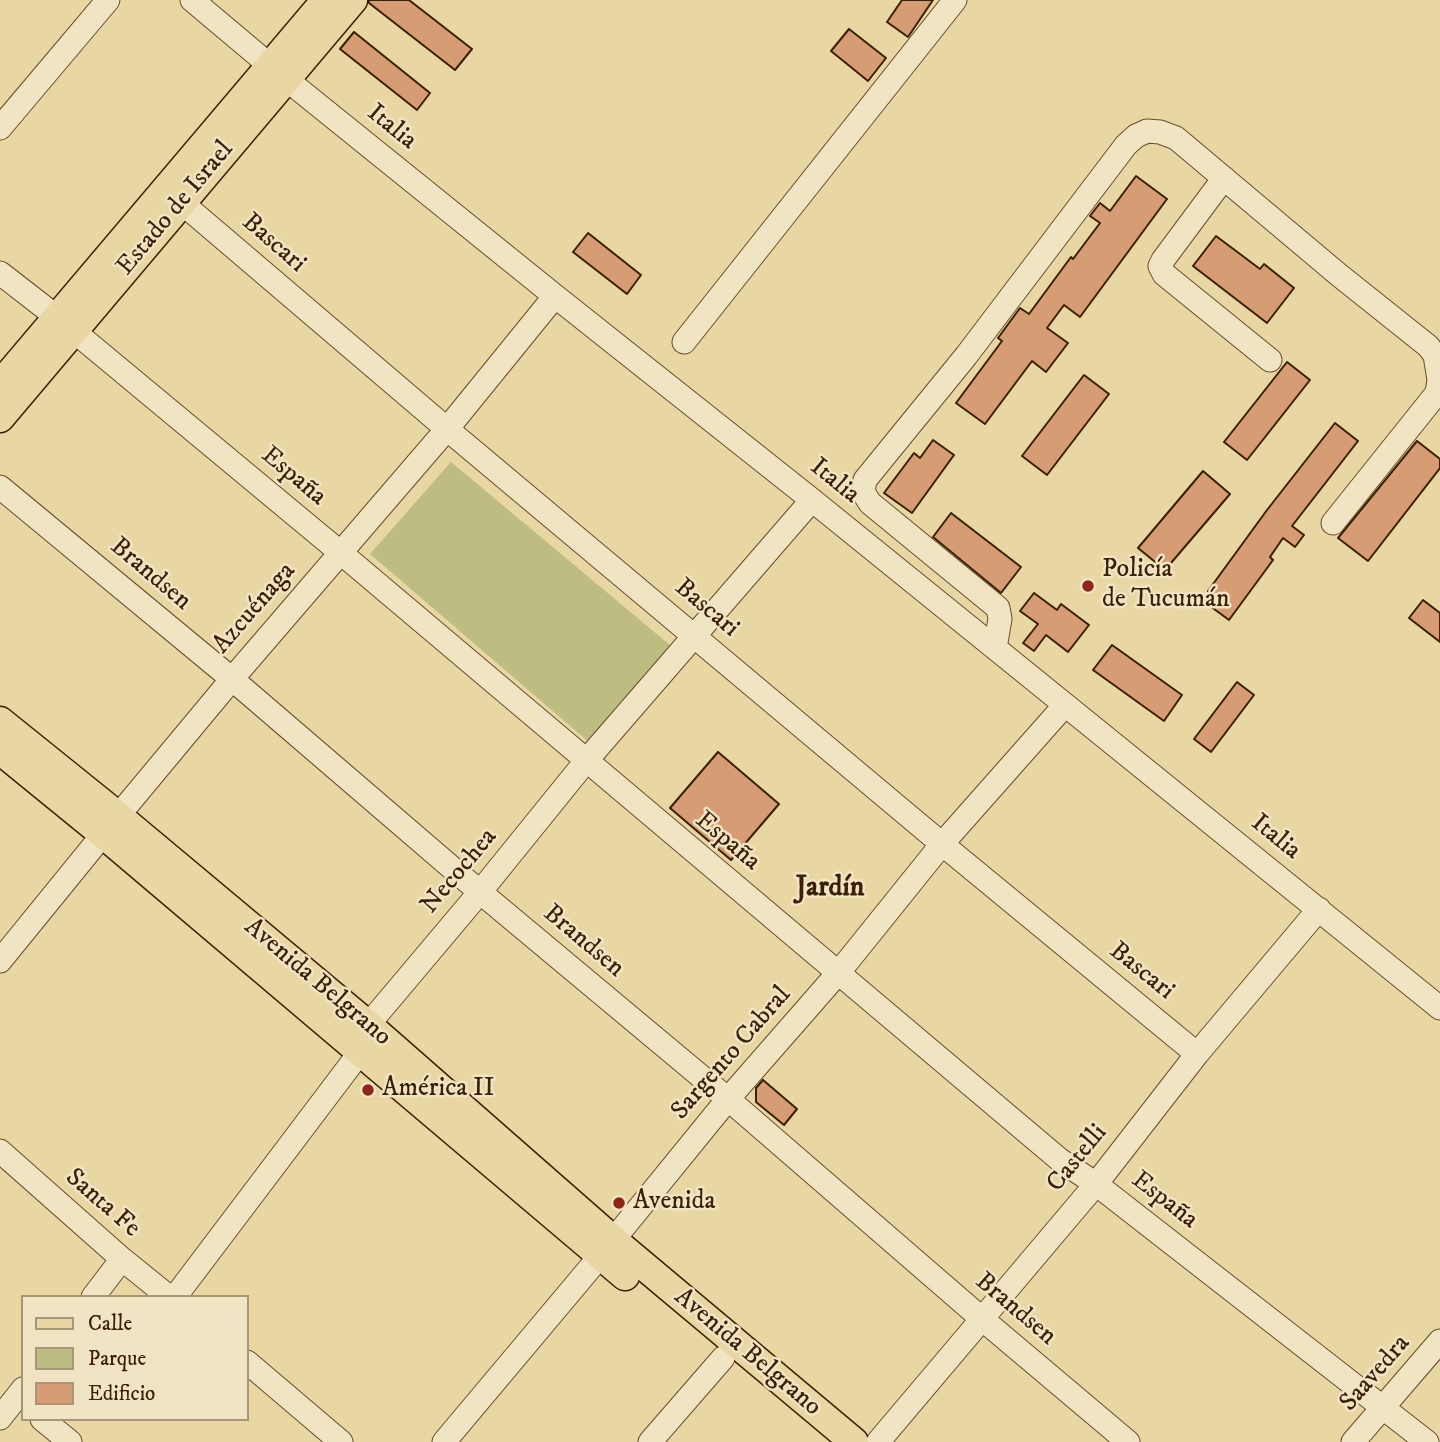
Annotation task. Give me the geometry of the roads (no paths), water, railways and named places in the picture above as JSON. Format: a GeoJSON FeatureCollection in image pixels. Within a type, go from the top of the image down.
{"type":"FeatureCollection","features":[{"type":"Feature","properties":{"kind":"main road","name":"Estado de Israel"},"geometry":{"type":"LineString","coordinates":[[0,385],[65,324],[182,203],[279,72],[326,0]]}},
{"type":"Feature","properties":{"kind":"main road","name":"Estado de Israel"},"geometry":{"type":"LineString","coordinates":[[0,418],[65,324],[279,72],[353,0]]}},
{"type":"Feature","properties":{"kind":"main road","name":"Avenida Belgrano"},"geometry":{"type":"LineString","coordinates":[[0,721],[110,825],[364,1038],[607,1248],[723,1358],[824,1442]]}},
{"type":"Feature","properties":{"kind":"main road","name":"Avenida Belgrano"},"geometry":{"type":"LineString","coordinates":[[0,750],[110,825]]}},
{"type":"Feature","properties":{"kind":"main road","name":"Avenida Belgrano"},"geometry":{"type":"LineString","coordinates":[[607,1248],[854,1442]]}},
{"type":"Feature","properties":{"kind":"street"},"geometry":{"type":"LineString","coordinates":[[0,128],[108,0]]}},
{"type":"Feature","properties":{"kind":"street","name":"Italia"},"geometry":{"type":"LineString","coordinates":[[192,0],[555,296],[812,500],[1440,1008]]}},
{"type":"Feature","properties":{"kind":"street"},"geometry":{"type":"LineString","coordinates":[[684,342],[955,0]]}},
{"type":"Feature","properties":{"kind":"street"},"geometry":{"type":"LineString","coordinates":[[995,649],[1000,619],[998,608],[870,503],[863,492],[865,480],[966,356],[1126,145],[1147,131],[1176,138],[1339,275],[1429,346],[1435,355],[1437,393],[1333,523]]}},
{"type":"Feature","properties":{"kind":"street"},"geometry":{"type":"LineString","coordinates":[[1224,178],[1160,266],[1164,274],[1270,360]]}},
{"type":"Feature","properties":{"kind":"street","name":"Bascari"},"geometry":{"type":"LineString","coordinates":[[182,203],[942,845],[1197,1055]]}},
{"type":"Feature","properties":{"kind":"street","name":"España"},"geometry":{"type":"LineString","coordinates":[[0,272],[341,553],[1060,1160],[1096,1184],[1427,1442]]}},
{"type":"Feature","properties":{"kind":"street","name":"Azcuénaga"},"geometry":{"type":"LineString","coordinates":[[0,961],[110,825],[447,429],[555,296]]}},
{"type":"Feature","properties":{"kind":"street","name":"Brandsen"},"geometry":{"type":"LineString","coordinates":[[0,487],[232,679],[1128,1442]]}},
{"type":"Feature","properties":{"kind":"street","name":"Necochea"},"geometry":{"type":"LineString","coordinates":[[176,1295],[364,1038],[480,892],[586,761],[812,500]]}},
{"type":"Feature","properties":{"kind":"street","name":"Sargento Cabral"},"geometry":{"type":"LineString","coordinates":[[444,1442],[728,1100],[839,972],[942,845],[1065,705]]}},
{"type":"Feature","properties":{"kind":"street","name":"Castelli"},"geometry":{"type":"LineString","coordinates":[[878,1442],[1096,1184],[1197,1055],[1319,909]]}},
{"type":"Feature","properties":{"kind":"street","name":"Santa Fe"},"geometry":{"type":"LineString","coordinates":[[3,1160],[167,1295]]}},
{"type":"Feature","properties":{"kind":"street"},"geometry":{"type":"LineString","coordinates":[[95,1295],[122,1259]]}},
{"type":"Feature","properties":{"kind":"street","name":"Saavedra"},"geometry":{"type":"LineString","coordinates":[[1353,1442],[1440,1341]]}},
{"type":"Feature","properties":{"kind":"street"},"geometry":{"type":"LineString","coordinates":[[650,1442],[723,1358]]}},
{"type":"Feature","properties":{"kind":"street"},"geometry":{"type":"LineString","coordinates":[[248,1363],[341,1442]]}},
{"type":"Feature","properties":{"kind":"street"},"geometry":{"type":"LineString","coordinates":[[0,1418],[20,1397]]}},
{"type":"Feature","properties":{"kind":"street"},"geometry":{"type":"LineString","coordinates":[[44,1421],[70,1442]]}},
{"type":"Feature","properties":{"kind":"place","name":"Policía de Tucumán"},"geometry":{"type":"Point","coordinates":[1088,586]}},
{"type":"Feature","properties":{"kind":"place","name":"América II"},"geometry":{"type":"Point","coordinates":[368,1090]}},
{"type":"Feature","properties":{"kind":"place","name":"Avenida"},"geometry":{"type":"Point","coordinates":[619,1203]}},
{"type":"Feature","properties":{"kind":"district","name":"Jardín"},"geometry":{"type":"Point","coordinates":[830,889]}}]}
